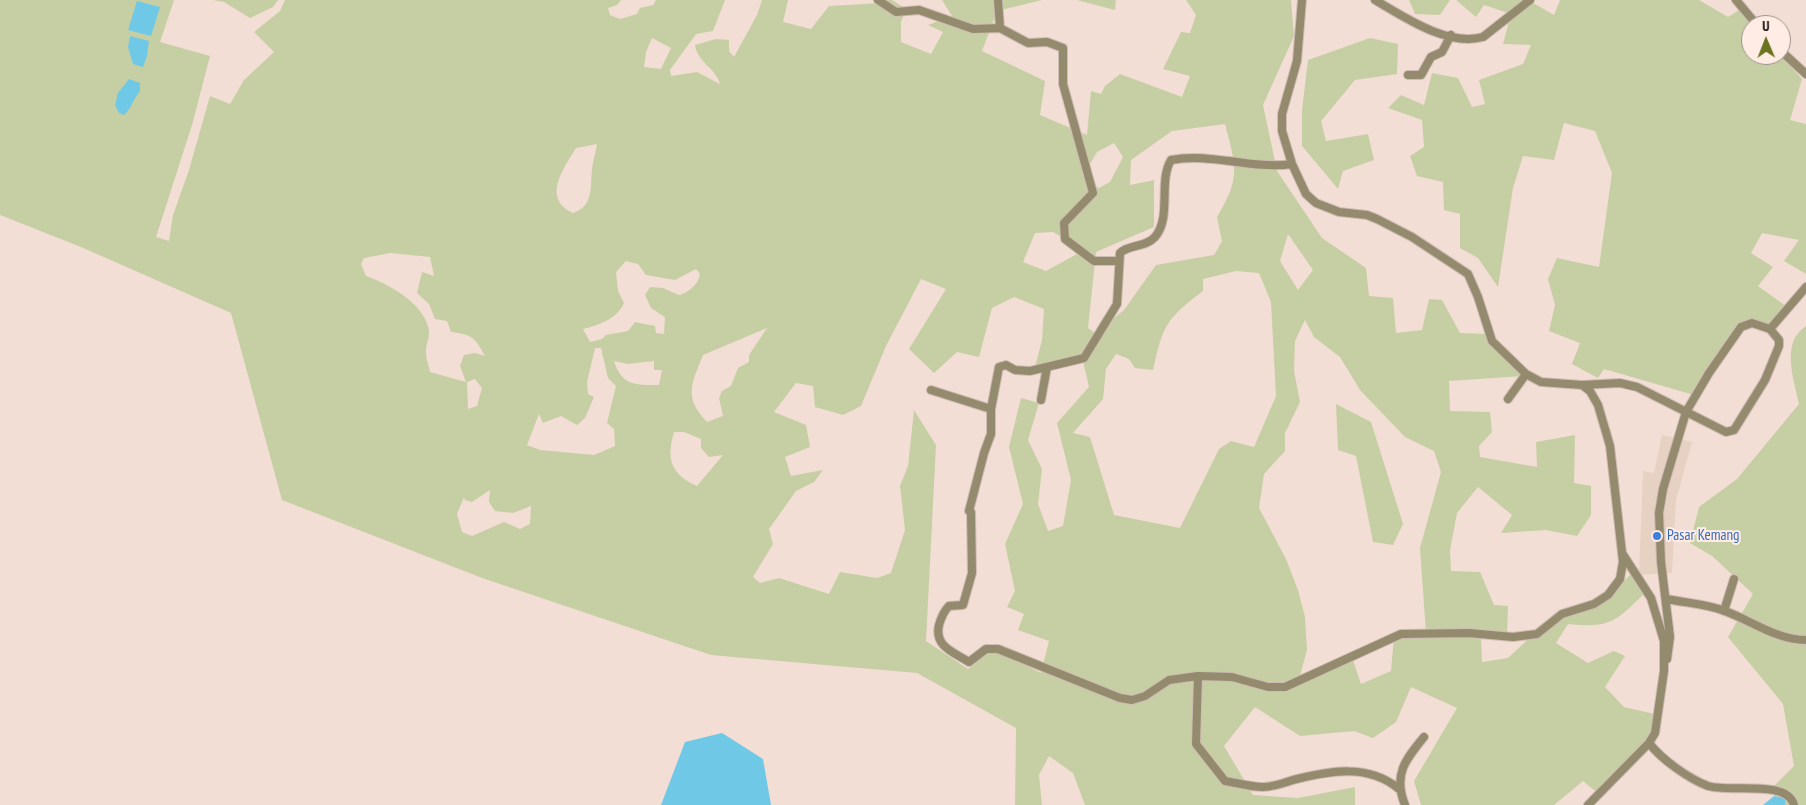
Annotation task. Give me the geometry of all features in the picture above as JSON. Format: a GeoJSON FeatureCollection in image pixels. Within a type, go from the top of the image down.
{"type":"FeatureCollection","features":[{"type":"Feature","properties":{"kind":"street"},"geometry":{"type":"LineString","coordinates":[[878,0],[896,12],[919,10],[974,29],[1000,28],[1028,43],[1047,42],[1063,48],[1063,84],[1093,193],[1064,223],[1065,239],[1094,262],[1118,261]]}},
{"type":"Feature","properties":{"kind":"street"},"geometry":{"type":"LineString","coordinates":[[998,0],[1000,28]]}},
{"type":"Feature","properties":{"kind":"street"},"geometry":{"type":"LineString","coordinates":[[1302,0],[1297,61],[1282,114],[1282,131],[1292,164],[1303,189],[1316,203],[1338,212],[1367,215],[1377,219],[1412,238],[1468,274],[1492,341],[1526,374],[1541,382],[1582,385],[1620,384],[1637,387],[1686,412],[1726,432],[1734,430],[1765,380],[1779,346],[1779,340],[1770,329],[1752,323],[1741,327],[1709,373],[1686,412],[1664,489],[1659,514],[1661,562],[1667,599],[1670,647],[1664,671],[1655,733],[1649,743],[1588,805]]}},
{"type":"Feature","properties":{"kind":"street"},"geometry":{"type":"LineString","coordinates":[[1375,0],[1424,28],[1464,38],[1484,36],[1530,0]]}},
{"type":"Feature","properties":{"kind":"street"},"geometry":{"type":"LineString","coordinates":[[1736,0],[1749,15]]}},
{"type":"Feature","properties":{"kind":"street"},"geometry":{"type":"LineString","coordinates":[[1408,75],[1421,75],[1431,57],[1442,52],[1451,35]]}},
{"type":"Feature","properties":{"kind":"street"},"geometry":{"type":"LineString","coordinates":[[1791,60],[1806,74]]}},
{"type":"Feature","properties":{"kind":"street"},"geometry":{"type":"LineString","coordinates":[[1292,164],[1252,165],[1184,158],[1171,160],[1166,169],[1162,220],[1156,236],[1144,245],[1124,250],[1118,261],[1117,304],[1084,358],[1030,372],[1015,370],[1006,365],[999,367],[991,409],[992,434],[984,453],[969,511],[971,512],[972,574],[963,605],[949,606],[940,621],[937,634],[940,643],[968,662],[986,649],[998,649],[1110,695],[1132,700],[1145,696],[1169,680],[1198,676],[1232,677],[1268,687],[1285,687],[1401,634],[1469,633],[1513,637],[1537,634],[1562,614],[1594,604],[1608,595],[1620,580],[1623,562],[1610,446],[1598,405],[1590,391],[1582,385]]}},
{"type":"Feature","properties":{"kind":"street"},"geometry":{"type":"LineString","coordinates":[[1770,329],[1806,287]]}},
{"type":"Feature","properties":{"kind":"street"},"geometry":{"type":"LineString","coordinates":[[1041,400],[1047,367]]}},
{"type":"Feature","properties":{"kind":"street"},"geometry":{"type":"LineString","coordinates":[[1508,399],[1526,374]]}},
{"type":"Feature","properties":{"kind":"street"},"geometry":{"type":"LineString","coordinates":[[931,390],[991,409]]}},
{"type":"Feature","properties":{"kind":"street"},"geometry":{"type":"LineString","coordinates":[[1622,553],[1651,598],[1664,642],[1664,671]]}},
{"type":"Feature","properties":{"kind":"street"},"geometry":{"type":"LineString","coordinates":[[1724,611],[1734,579]]}},
{"type":"Feature","properties":{"kind":"street"},"geometry":{"type":"LineString","coordinates":[[1667,599],[1724,611],[1773,633],[1797,640],[1806,640]]}},
{"type":"Feature","properties":{"kind":"street"},"geometry":{"type":"LineString","coordinates":[[1198,676],[1196,744],[1225,781],[1265,787],[1326,772],[1372,773],[1383,777],[1399,789]]}},
{"type":"Feature","properties":{"kind":"street"},"geometry":{"type":"LineString","coordinates":[[1405,805],[1399,789],[1400,776],[1410,755],[1424,737]]}},
{"type":"Feature","properties":{"kind":"street"},"geometry":{"type":"LineString","coordinates":[[1649,743],[1668,762],[1708,786],[1729,790],[1774,788],[1788,796],[1794,805]]}},
{"type":"Feature","properties":{"kind":"shaded area","name":"Pasar Kemang"},"geometry":{"type":"Polygon","coordinates":[[[1662,435],[1692,442],[1676,500],[1672,573],[1639,575],[1643,471],[1654,473],[1662,435]]]}},
{"type":"Feature","properties":{"kind":"green space"},"geometry":{"type":"Polygon","coordinates":[[[0,0],[174,0],[160,42],[210,56],[192,125],[156,237],[169,241],[173,215],[189,170],[210,96],[230,104],[244,80],[274,52],[254,32],[280,11],[285,0],[621,0],[617,5],[608,8],[610,15],[620,19],[637,14],[640,8],[653,5],[656,0],[725,0],[713,31],[696,34],[670,70],[671,76],[697,72],[720,84],[715,74],[699,56],[695,45],[716,39],[729,40],[729,51],[734,57],[757,15],[762,0],[788,0],[783,22],[811,29],[829,6],[882,3],[884,0],[892,0],[906,9],[901,22],[901,42],[931,54],[943,32],[928,25],[952,16],[942,0],[1042,0],[997,11],[982,51],[1045,81],[1040,115],[1087,135],[1091,91],[1101,94],[1105,86],[1120,74],[1182,97],[1190,76],[1163,69],[1181,32],[1190,33],[1196,15],[1186,0],[1291,0],[1294,36],[1263,105],[1277,171],[1322,238],[1366,268],[1369,296],[1393,298],[1396,333],[1422,330],[1429,299],[1442,300],[1460,333],[1486,334],[1524,376],[1449,381],[1450,411],[1490,412],[1492,432],[1479,446],[1480,457],[1537,467],[1536,442],[1575,435],[1574,483],[1591,486],[1591,515],[1577,536],[1546,530],[1501,533],[1512,515],[1478,487],[1457,513],[1450,550],[1451,571],[1480,572],[1494,605],[1508,606],[1507,636],[1481,638],[1482,662],[1508,658],[1559,610],[1589,608],[1613,592],[1632,573],[1643,595],[1625,612],[1617,618],[1602,624],[1568,624],[1556,643],[1588,663],[1614,651],[1625,656],[1605,687],[1624,707],[1659,715],[1655,732],[1600,795],[1583,781],[1554,805],[1421,805],[1414,781],[1457,708],[1411,687],[1396,722],[1373,738],[1354,731],[1300,736],[1255,707],[1224,746],[1253,795],[1298,798],[1355,787],[1355,805],[1085,805],[1073,773],[1049,756],[1039,775],[1042,805],[1015,805],[1016,728],[917,673],[711,655],[482,578],[282,500],[231,313],[81,247],[0,215],[0,0]],[[652,38],[646,52],[644,67],[661,69],[671,48],[652,38]],[[1225,124],[1172,131],[1131,160],[1130,185],[1154,180],[1154,227],[1096,252],[1088,328],[1095,333],[1124,310],[1156,265],[1214,255],[1222,241],[1217,217],[1230,192],[1234,172],[1232,151],[1225,124]],[[1114,143],[1097,152],[1087,169],[1091,184],[1099,188],[1110,182],[1123,157],[1114,143]],[[597,144],[576,148],[558,182],[558,199],[563,207],[573,213],[585,206],[588,201],[591,189],[592,166],[597,144]],[[1053,232],[1035,233],[1023,262],[1046,271],[1077,254],[1072,243],[1053,232]],[[1288,234],[1280,261],[1298,290],[1313,270],[1288,234]],[[390,253],[364,258],[361,264],[366,276],[395,289],[413,303],[426,320],[429,336],[426,358],[430,372],[466,382],[460,366],[464,355],[475,353],[485,356],[475,340],[464,334],[451,332],[447,321],[435,319],[429,304],[417,293],[422,272],[434,276],[430,257],[390,253]],[[626,261],[616,272],[618,291],[624,303],[621,309],[612,317],[583,329],[590,342],[602,339],[606,335],[628,331],[635,322],[655,326],[656,333],[664,334],[665,317],[651,308],[645,295],[650,287],[663,288],[679,295],[683,294],[695,285],[700,274],[696,269],[675,280],[646,275],[638,264],[626,261]],[[1236,271],[1203,279],[1203,291],[1181,309],[1163,333],[1153,370],[1135,368],[1129,359],[1116,354],[1106,369],[1103,399],[1073,433],[1090,437],[1114,515],[1180,528],[1219,449],[1231,441],[1254,447],[1276,396],[1271,302],[1259,273],[1236,271]],[[921,279],[886,346],[861,406],[843,415],[815,407],[813,386],[796,383],[774,412],[806,425],[810,447],[785,457],[791,476],[823,470],[814,482],[796,491],[769,529],[773,544],[753,577],[760,583],[779,578],[829,594],[840,572],[877,578],[891,573],[905,530],[900,486],[908,466],[914,410],[936,445],[926,641],[968,669],[993,649],[1041,673],[1049,641],[1018,630],[1024,614],[1007,607],[1015,591],[1005,544],[1023,504],[1009,447],[1021,398],[1039,403],[1028,440],[1042,469],[1038,504],[1048,531],[1063,526],[1071,480],[1057,423],[1089,387],[1083,361],[1035,367],[1042,340],[1044,309],[1014,297],[992,308],[979,357],[957,352],[934,373],[909,349],[946,289],[921,279]],[[1305,320],[1295,341],[1294,371],[1300,402],[1285,433],[1285,451],[1264,474],[1259,508],[1286,559],[1298,590],[1305,617],[1307,650],[1298,683],[1351,654],[1361,684],[1391,671],[1394,636],[1426,633],[1420,548],[1441,472],[1434,451],[1405,437],[1360,390],[1340,357],[1314,337],[1305,320]],[[767,328],[703,355],[693,382],[692,397],[699,413],[707,422],[723,416],[719,398],[722,391],[731,386],[738,368],[749,362],[749,355],[767,328]],[[595,348],[587,382],[588,394],[594,397],[585,418],[577,425],[561,416],[543,423],[539,414],[527,445],[540,450],[594,455],[615,446],[614,429],[607,423],[616,386],[608,378],[601,348],[595,348]],[[614,361],[625,380],[636,384],[659,385],[662,370],[654,370],[654,361],[628,364],[614,361]],[[475,379],[467,382],[468,409],[477,406],[482,388],[475,379]],[[674,432],[671,458],[676,471],[697,486],[723,455],[709,457],[701,448],[701,439],[684,432],[674,432]],[[490,490],[472,502],[465,500],[464,497],[457,514],[462,532],[472,536],[504,522],[520,529],[530,524],[531,506],[513,513],[495,511],[489,502],[490,490]]]}},
{"type":"Feature","properties":{"kind":"green space"},"geometry":{"type":"Polygon","coordinates":[[[213,0],[278,0],[273,7],[250,18],[224,2],[213,0]]]}},
{"type":"Feature","properties":{"kind":"green space"},"geometry":{"type":"Polygon","coordinates":[[[1077,0],[1116,0],[1115,10],[1077,0]]]}},
{"type":"Feature","properties":{"kind":"green space"},"geometry":{"type":"Polygon","coordinates":[[[1409,0],[1450,0],[1440,15],[1415,14],[1409,0]]]}},
{"type":"Feature","properties":{"kind":"green space"},"geometry":{"type":"Polygon","coordinates":[[[1456,0],[1528,0],[1554,15],[1560,0],[1699,0],[1728,17],[1741,9],[1746,15],[1741,15],[1741,65],[1790,65],[1802,79],[1790,120],[1806,124],[1806,274],[1784,261],[1799,240],[1762,233],[1751,253],[1773,267],[1758,286],[1790,309],[1765,328],[1744,323],[1694,395],[1604,369],[1598,378],[1572,364],[1580,343],[1549,331],[1555,305],[1548,279],[1557,258],[1599,267],[1612,173],[1595,131],[1564,123],[1554,160],[1523,156],[1513,188],[1498,287],[1478,258],[1460,248],[1460,214],[1444,210],[1443,182],[1417,176],[1410,156],[1424,147],[1422,120],[1388,108],[1401,95],[1424,105],[1432,73],[1458,78],[1472,107],[1485,104],[1479,80],[1523,64],[1531,45],[1503,44],[1511,14],[1484,5],[1476,17],[1456,0]]]}},
{"type":"Feature","properties":{"kind":"green space"},"geometry":{"type":"Polygon","coordinates":[[[1370,38],[1398,44],[1397,74],[1355,80],[1321,121],[1326,141],[1368,134],[1374,160],[1343,171],[1338,189],[1302,146],[1302,110],[1308,60],[1370,38]]]}},
{"type":"Feature","properties":{"kind":"green space"},"geometry":{"type":"Polygon","coordinates":[[[1806,326],[1806,805],[1785,805],[1785,798],[1774,796],[1773,787],[1794,766],[1783,704],[1728,637],[1753,594],[1712,556],[1690,543],[1699,507],[1737,479],[1799,404],[1792,373],[1791,352],[1793,342],[1798,333],[1806,326]]]}},
{"type":"Feature","properties":{"kind":"green space"},"geometry":{"type":"Polygon","coordinates":[[[1336,404],[1371,422],[1403,524],[1393,545],[1373,542],[1356,456],[1338,450],[1336,404]]]}},
{"type":"Feature","properties":{"kind":"water"},"geometry":{"type":"Polygon","coordinates":[[[137,1],[160,7],[151,36],[128,30],[137,1]]]}},
{"type":"Feature","properties":{"kind":"water"},"geometry":{"type":"Polygon","coordinates":[[[130,36],[149,41],[143,67],[133,64],[128,47],[130,36]]]}},
{"type":"Feature","properties":{"kind":"water"},"geometry":{"type":"Polygon","coordinates":[[[129,79],[140,83],[140,91],[124,115],[119,113],[115,105],[118,93],[129,79]]]}},
{"type":"Feature","properties":{"kind":"water"},"geometry":{"type":"Polygon","coordinates":[[[722,733],[763,759],[771,805],[661,805],[685,742],[722,733]]]}},
{"type":"Feature","properties":{"kind":"water"},"geometry":{"type":"Polygon","coordinates":[[[1774,796],[1785,798],[1785,805],[1763,805],[1774,796]]]}},
{"type":"Feature","properties":{"kind":"place","name":"Pasar Kemang"},"geometry":{"type":"Point","coordinates":[1657,536]}}]}
